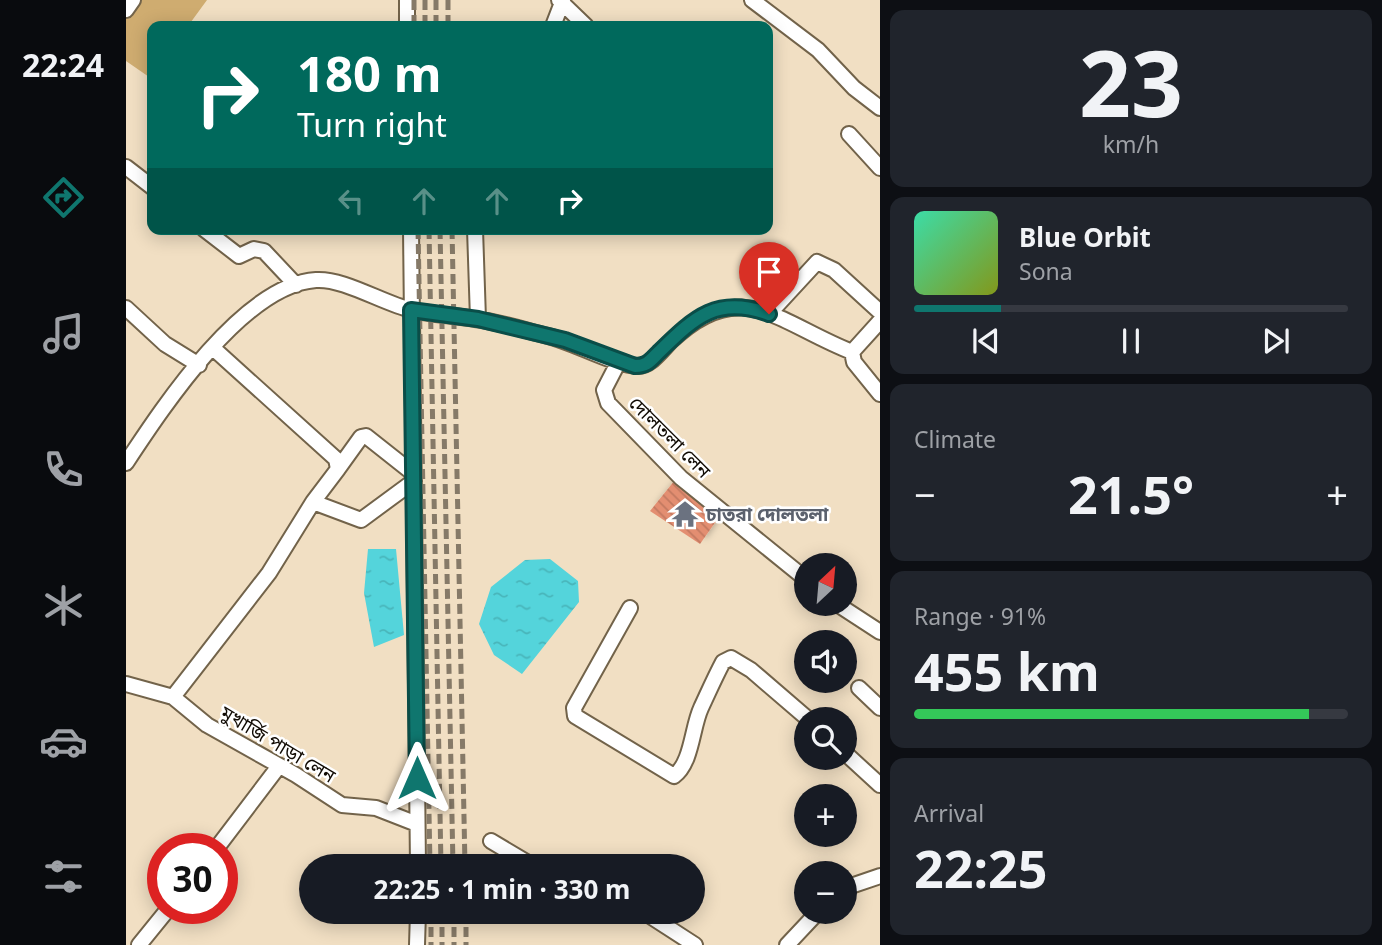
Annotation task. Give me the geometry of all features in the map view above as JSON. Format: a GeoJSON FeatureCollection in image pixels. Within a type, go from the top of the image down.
{"type":"FeatureCollection","features":[{"type":"Feature","properties":{"kind":"street"},"geometry":{"type":"LineString","coordinates":[[126,10],[133,0]]}},
{"type":"Feature","properties":{"kind":"street"},"geometry":{"type":"LineString","coordinates":[[407,0],[407,21]]}},
{"type":"Feature","properties":{"kind":"street"},"geometry":{"type":"LineString","coordinates":[[752,0],[818,50],[854,88],[880,108]]}},
{"type":"Feature","properties":{"kind":"street"},"geometry":{"type":"LineString","coordinates":[[555,21],[561,1],[581,21]]}},
{"type":"Feature","properties":{"kind":"street"},"geometry":{"type":"LineString","coordinates":[[849,134],[880,168]]}},
{"type":"Feature","properties":{"kind":"street"},"geometry":{"type":"LineString","coordinates":[[126,167],[147,183]]}},
{"type":"Feature","properties":{"kind":"street"},"geometry":{"type":"LineString","coordinates":[[212,235],[239,256],[254,249],[264,251],[296,285]]}},
{"type":"Feature","properties":{"kind":"street"},"geometry":{"type":"LineString","coordinates":[[411,235],[418,854]]}},
{"type":"Feature","properties":{"kind":"street"},"geometry":{"type":"LineString","coordinates":[[475,235],[478,319]]}},
{"type":"Feature","properties":{"kind":"street"},"geometry":{"type":"LineString","coordinates":[[769,314],[817,262],[834,270],[880,312]]}},
{"type":"Feature","properties":{"kind":"street"},"geometry":{"type":"LineString","coordinates":[[126,463],[165,405],[213,348],[255,308],[296,285],[324,280],[411,310],[478,319],[575,343],[635,366],[647,365],[695,319],[723,307],[741,307],[769,314],[852,352]]}},
{"type":"Feature","properties":{"kind":"street"},"geometry":{"type":"LineString","coordinates":[[126,308],[165,344],[199,365]]}},
{"type":"Feature","properties":{"kind":"street"},"geometry":{"type":"LineString","coordinates":[[852,352],[880,321]]}},
{"type":"Feature","properties":{"kind":"street"},"geometry":{"type":"LineString","coordinates":[[213,348],[336,459],[338,469]]}},
{"type":"Feature","properties":{"kind":"street"},"geometry":{"type":"LineString","coordinates":[[852,352],[854,362],[880,394]]}},
{"type":"Feature","properties":{"kind":"street","name":"দোলতলা লেন"},"geometry":{"type":"LineString","coordinates":[[619,361],[604,390],[608,403],[681,478],[794,569]]}},
{"type":"Feature","properties":{"kind":"street"},"geometry":{"type":"LineString","coordinates":[[173,697],[269,573],[313,502],[359,440],[366,436],[414,478]]}},
{"type":"Feature","properties":{"kind":"street"},"geometry":{"type":"LineString","coordinates":[[313,502],[361,520],[414,478]]}},
{"type":"Feature","properties":{"kind":"street"},"geometry":{"type":"LineString","coordinates":[[630,608],[573,712],[641,758],[670,775],[678,773],[701,708],[726,659],[736,660],[751,670],[794,707]]}},
{"type":"Feature","properties":{"kind":"street"},"geometry":{"type":"LineString","coordinates":[[855,616],[880,632]]}},
{"type":"Feature","properties":{"kind":"street","name":"মুখার্জি পাড়া লেন"},"geometry":{"type":"LineString","coordinates":[[126,684],[173,697],[197,718],[342,805],[376,808],[417,824]]}},
{"type":"Feature","properties":{"kind":"street"},"geometry":{"type":"LineString","coordinates":[[859,688],[880,708]]}},
{"type":"Feature","properties":{"kind":"street"},"geometry":{"type":"LineString","coordinates":[[857,764],[880,785]]}},
{"type":"Feature","properties":{"kind":"street"},"geometry":{"type":"LineString","coordinates":[[228,833],[279,766]]}},
{"type":"Feature","properties":{"kind":"street"},"geometry":{"type":"LineString","coordinates":[[491,841],[513,854]]}},
{"type":"Feature","properties":{"kind":"street"},"geometry":{"type":"LineString","coordinates":[[857,884],[880,876]]}},
{"type":"Feature","properties":{"kind":"street"},"geometry":{"type":"LineString","coordinates":[[139,945],[156,924]]}},
{"type":"Feature","properties":{"kind":"street"},"geometry":{"type":"LineString","coordinates":[[417,945],[418,924]]}},
{"type":"Feature","properties":{"kind":"street"},"geometry":{"type":"LineString","coordinates":[[663,924],[695,945]]}},
{"type":"Feature","properties":{"kind":"street"},"geometry":{"type":"LineString","coordinates":[[787,945],[807,924]]}},
{"type":"Feature","properties":{"kind":"shaded area"},"geometry":{"type":"Polygon","coordinates":[[[139,0],[207,0],[192,21],[147,21],[147,76],[126,61],[126,19],[139,0]]]}},
{"type":"Feature","properties":{"kind":"water"},"geometry":{"type":"Polygon","coordinates":[[[368,549],[396,549],[404,635],[374,647],[364,593],[368,549]]]}},
{"type":"Feature","properties":{"kind":"water"},"geometry":{"type":"Polygon","coordinates":[[[550,559],[578,581],[579,602],[522,674],[494,655],[479,624],[491,587],[525,560],[550,559]]]}},
{"type":"Feature","properties":{"kind":"building","name":"চাতরা দোলতলা"},"geometry":{"type":"Polygon","coordinates":[[[675,480],[719,517],[700,544],[650,511],[675,480]]]}},
{"type":"Feature","properties":{"kind":"railway"},"geometry":{"type":"LineString","coordinates":[[414,0],[414,21]]}},
{"type":"Feature","properties":{"kind":"railway"},"geometry":{"type":"LineString","coordinates":[[425,0],[425,21]]}},
{"type":"Feature","properties":{"kind":"railway"},"geometry":{"type":"LineString","coordinates":[[436,0],[436,21]]}},
{"type":"Feature","properties":{"kind":"railway"},"geometry":{"type":"LineString","coordinates":[[448,0],[448,21]]}},
{"type":"Feature","properties":{"kind":"railway"},"geometry":{"type":"LineString","coordinates":[[418,235],[430,854]]}},
{"type":"Feature","properties":{"kind":"railway"},"geometry":{"type":"LineString","coordinates":[[429,235],[441,854]]}},
{"type":"Feature","properties":{"kind":"railway"},"geometry":{"type":"LineString","coordinates":[[440,235],[453,854]]}},
{"type":"Feature","properties":{"kind":"railway"},"geometry":{"type":"LineString","coordinates":[[452,235],[465,854]]}},
{"type":"Feature","properties":{"kind":"railway"},"geometry":{"type":"LineString","coordinates":[[431,924],[431,945]]}},
{"type":"Feature","properties":{"kind":"railway"},"geometry":{"type":"LineString","coordinates":[[442,924],[442,945]]}},
{"type":"Feature","properties":{"kind":"railway"},"geometry":{"type":"LineString","coordinates":[[454,924],[454,945]]}},
{"type":"Feature","properties":{"kind":"railway"},"geometry":{"type":"LineString","coordinates":[[466,924],[466,945]]}},
{"type":"Feature","properties":{"kind":"place","name":"চাতরা দোলতলা"},"geometry":{"type":"Point","coordinates":[685,514]}},
{"type":"Feature","properties":{"kind":"route"},"geometry":{"type":"LineString","coordinates":[[417,778],[411,310],[478,319],[565,340],[635,366],[647,365],[695,319],[713,310],[741,307],[769,314]]}}]}
